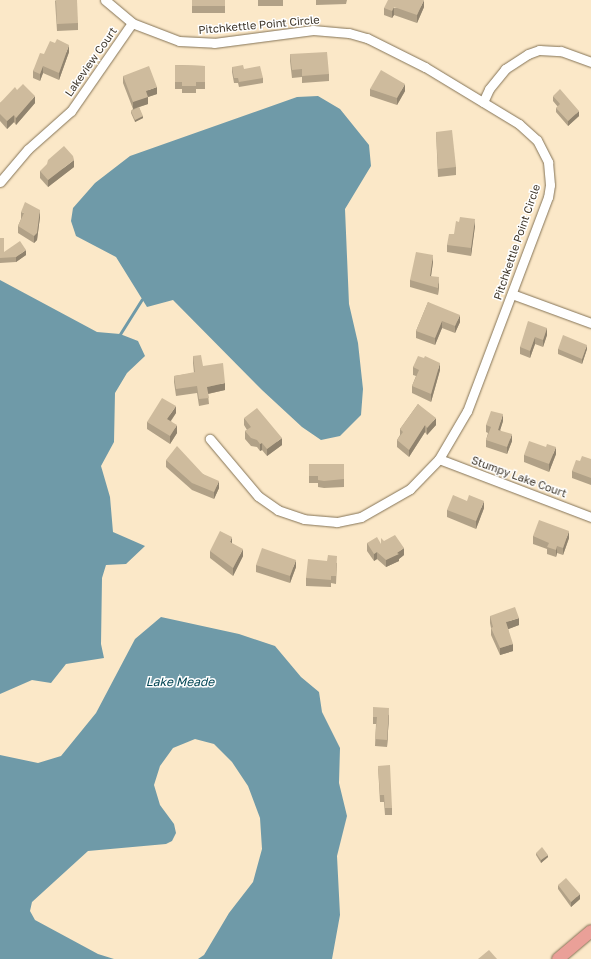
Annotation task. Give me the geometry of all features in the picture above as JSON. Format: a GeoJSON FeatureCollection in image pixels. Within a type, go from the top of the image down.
{"type":"FeatureCollection","features":[{"type":"Feature","properties":{"kind":"main road"},"geometry":{"type":"LineString","coordinates":[[558,959],[591,931]]}},
{"type":"Feature","properties":{"kind":"street","name":"Pitchkettle Point Circle"},"geometry":{"type":"LineString","coordinates":[[105,0],[132,23],[166,38],[196,43],[313,30],[349,33],[381,43],[483,102],[529,131],[544,151],[550,173],[548,196],[468,411],[439,459],[410,489],[375,511],[346,522],[320,522],[292,516],[268,504],[248,486],[210,439]]}},
{"type":"Feature","properties":{"kind":"street","name":"Lakeview Court"},"geometry":{"type":"LineString","coordinates":[[0,182],[28,149],[71,111],[132,23]]}},
{"type":"Feature","properties":{"kind":"street"},"geometry":{"type":"LineString","coordinates":[[483,102],[489,89],[505,69],[528,54],[539,50],[561,51],[591,62]]}},
{"type":"Feature","properties":{"kind":"street"},"geometry":{"type":"LineString","coordinates":[[512,294],[591,323]]}},
{"type":"Feature","properties":{"kind":"street","name":"Stumpy Lake Court"},"geometry":{"type":"LineString","coordinates":[[439,459],[591,517]]}},
{"type":"Feature","properties":{"kind":"water"},"geometry":{"type":"Polygon","coordinates":[[[318,96],[340,109],[369,145],[371,166],[345,209],[349,304],[358,343],[363,389],[361,415],[340,436],[321,440],[302,427],[262,390],[173,300],[147,307],[116,257],[76,236],[71,221],[73,208],[95,183],[130,156],[297,97],[318,96]]]}},
{"type":"Feature","properties":{"kind":"water"},"geometry":{"type":"Polygon","coordinates":[[[0,280],[97,332],[120,334],[138,341],[145,356],[127,373],[115,393],[114,442],[101,466],[110,497],[113,532],[145,546],[126,564],[106,565],[102,578],[101,644],[104,658],[66,664],[51,683],[32,680],[0,694],[0,280]]]}},
{"type":"Feature","properties":{"kind":"water","name":"Lake Meade"},"geometry":{"type":"Polygon","coordinates":[[[161,617],[239,634],[275,646],[301,677],[319,692],[322,712],[340,748],[339,783],[347,816],[337,856],[340,915],[332,959],[198,959],[204,955],[229,913],[253,882],[262,849],[260,818],[248,786],[232,762],[214,744],[195,739],[173,748],[160,766],[154,785],[160,805],[174,824],[176,833],[172,841],[166,844],[88,851],[32,902],[30,911],[35,920],[98,954],[114,959],[0,959],[0,755],[38,763],[61,756],[96,713],[135,639],[161,617]]]}},
{"type":"Feature","properties":{"kind":"building"},"geometry":{"type":"Polygon","coordinates":[[[56,0],[77,0],[78,23],[57,24],[56,0]]]}},
{"type":"Feature","properties":{"kind":"building"},"geometry":{"type":"Polygon","coordinates":[[[192,0],[225,0],[225,6],[192,6],[192,0]]]}},
{"type":"Feature","properties":{"kind":"building"},"geometry":{"type":"Polygon","coordinates":[[[388,0],[424,0],[417,15],[394,7],[392,11],[384,8],[388,0]]]}},
{"type":"Feature","properties":{"kind":"building"},"geometry":{"type":"Polygon","coordinates":[[[57,39],[69,45],[59,73],[43,66],[40,74],[33,71],[40,53],[44,54],[50,41],[55,43],[57,39]]]}},
{"type":"Feature","properties":{"kind":"building"},"geometry":{"type":"Polygon","coordinates":[[[327,52],[329,74],[302,76],[302,69],[292,70],[290,54],[327,52]]]}},
{"type":"Feature","properties":{"kind":"building"},"geometry":{"type":"Polygon","coordinates":[[[175,65],[205,66],[205,82],[196,82],[196,86],[182,86],[182,82],[175,82],[175,65]]]}},
{"type":"Feature","properties":{"kind":"building"},"geometry":{"type":"Polygon","coordinates":[[[243,65],[244,69],[260,66],[263,78],[239,82],[238,78],[234,78],[232,67],[243,65]]]}},
{"type":"Feature","properties":{"kind":"building"},"geometry":{"type":"Polygon","coordinates":[[[149,66],[157,87],[146,91],[148,97],[133,102],[123,76],[149,66]]]}},
{"type":"Feature","properties":{"kind":"building"},"geometry":{"type":"Polygon","coordinates":[[[381,70],[405,84],[397,98],[370,89],[381,70]]]}},
{"type":"Feature","properties":{"kind":"building"},"geometry":{"type":"Polygon","coordinates":[[[23,84],[35,96],[16,118],[14,115],[7,121],[0,114],[0,103],[15,87],[17,90],[23,84]]]}},
{"type":"Feature","properties":{"kind":"building"},"geometry":{"type":"Polygon","coordinates":[[[560,89],[579,111],[568,121],[556,108],[560,104],[553,96],[560,89]]]}},
{"type":"Feature","properties":{"kind":"building"},"geometry":{"type":"Polygon","coordinates":[[[139,107],[143,116],[135,120],[131,111],[139,107]]]}},
{"type":"Feature","properties":{"kind":"building"},"geometry":{"type":"Polygon","coordinates":[[[452,130],[456,167],[438,169],[436,132],[452,130]]]}},
{"type":"Feature","properties":{"kind":"building"},"geometry":{"type":"Polygon","coordinates":[[[64,146],[73,156],[74,160],[48,180],[40,171],[47,164],[48,160],[64,146]]]}},
{"type":"Feature","properties":{"kind":"building"},"geometry":{"type":"Polygon","coordinates":[[[25,202],[40,210],[37,233],[34,236],[18,226],[24,213],[21,212],[25,202]]]}},
{"type":"Feature","properties":{"kind":"building"},"geometry":{"type":"Polygon","coordinates":[[[460,217],[475,219],[471,248],[447,245],[449,234],[454,234],[456,221],[459,222],[460,217]]]}},
{"type":"Feature","properties":{"kind":"building"},"geometry":{"type":"Polygon","coordinates":[[[0,238],[4,238],[4,252],[20,241],[26,250],[16,257],[0,258],[0,238]]]}},
{"type":"Feature","properties":{"kind":"building"},"geometry":{"type":"Polygon","coordinates":[[[416,252],[433,255],[430,276],[439,277],[438,288],[410,280],[416,252]]]}},
{"type":"Feature","properties":{"kind":"building"},"geometry":{"type":"Polygon","coordinates":[[[428,302],[460,315],[455,326],[442,321],[435,338],[416,331],[428,302]]]}},
{"type":"Feature","properties":{"kind":"building"},"geometry":{"type":"Polygon","coordinates":[[[528,321],[547,328],[543,340],[535,337],[530,351],[520,347],[528,321]]]}},
{"type":"Feature","properties":{"kind":"building"},"geometry":{"type":"Polygon","coordinates":[[[563,335],[587,345],[582,359],[558,349],[563,335]]]}},
{"type":"Feature","properties":{"kind":"building"},"geometry":{"type":"Polygon","coordinates":[[[201,355],[203,366],[223,363],[225,383],[207,387],[209,398],[199,399],[197,386],[176,389],[174,376],[195,372],[193,356],[201,355]]]}},
{"type":"Feature","properties":{"kind":"building"},"geometry":{"type":"Polygon","coordinates":[[[418,356],[424,358],[425,356],[440,363],[431,394],[412,386],[419,370],[413,367],[418,356]]]}},
{"type":"Feature","properties":{"kind":"building"},"geometry":{"type":"Polygon","coordinates":[[[162,398],[176,406],[167,419],[177,425],[170,436],[147,422],[162,398]]]}},
{"type":"Feature","properties":{"kind":"building"},"geometry":{"type":"Polygon","coordinates":[[[418,404],[436,418],[427,428],[425,425],[409,450],[397,440],[403,432],[400,429],[418,404]]]}},
{"type":"Feature","properties":{"kind":"building"},"geometry":{"type":"Polygon","coordinates":[[[257,408],[282,438],[267,449],[262,443],[260,444],[257,440],[251,438],[245,431],[251,427],[244,418],[257,408]]]}},
{"type":"Feature","properties":{"kind":"building"},"geometry":{"type":"Polygon","coordinates":[[[491,411],[503,414],[498,430],[512,434],[507,447],[486,440],[491,427],[486,425],[491,411]]]}},
{"type":"Feature","properties":{"kind":"building"},"geometry":{"type":"Polygon","coordinates":[[[529,441],[546,447],[547,444],[556,447],[549,464],[524,455],[529,441]]]}},
{"type":"Feature","properties":{"kind":"building"},"geometry":{"type":"Polygon","coordinates":[[[177,446],[203,474],[219,481],[214,492],[192,483],[166,460],[177,446]]]}},
{"type":"Feature","properties":{"kind":"building"},"geometry":{"type":"Polygon","coordinates":[[[582,456],[591,459],[591,478],[572,471],[576,460],[580,461],[582,456]]]}},
{"type":"Feature","properties":{"kind":"building"},"geometry":{"type":"Polygon","coordinates":[[[309,464],[344,464],[344,479],[324,481],[318,480],[318,476],[309,476],[309,464]]]}},
{"type":"Feature","properties":{"kind":"building"},"geometry":{"type":"Polygon","coordinates":[[[453,495],[467,501],[469,495],[484,501],[476,521],[447,510],[453,495]]]}},
{"type":"Feature","properties":{"kind":"building"},"geometry":{"type":"Polygon","coordinates":[[[539,520],[569,531],[563,548],[557,546],[556,550],[547,547],[549,543],[533,536],[539,520]]]}},
{"type":"Feature","properties":{"kind":"building"},"geometry":{"type":"Polygon","coordinates":[[[220,531],[232,537],[230,542],[243,549],[233,568],[210,551],[220,531]]]}},
{"type":"Feature","properties":{"kind":"building"},"geometry":{"type":"Polygon","coordinates":[[[395,535],[404,548],[397,553],[399,554],[386,560],[377,552],[374,554],[367,543],[377,537],[381,544],[381,538],[384,541],[395,535]]]}},
{"type":"Feature","properties":{"kind":"building"},"geometry":{"type":"Polygon","coordinates":[[[262,548],[296,560],[290,576],[256,565],[262,548]]]}},
{"type":"Feature","properties":{"kind":"building"},"geometry":{"type":"Polygon","coordinates":[[[328,555],[337,556],[336,576],[331,576],[331,580],[306,578],[308,559],[327,561],[328,555]]]}},
{"type":"Feature","properties":{"kind":"building"},"geometry":{"type":"Polygon","coordinates":[[[515,607],[519,618],[506,622],[513,644],[500,648],[491,628],[493,627],[490,616],[515,607]]]}},
{"type":"Feature","properties":{"kind":"building"},"geometry":{"type":"Polygon","coordinates":[[[373,707],[389,708],[387,740],[375,739],[377,717],[373,717],[373,707]]]}},
{"type":"Feature","properties":{"kind":"building"},"geometry":{"type":"Polygon","coordinates":[[[390,765],[392,808],[385,808],[384,795],[380,795],[378,766],[390,765]]]}},
{"type":"Feature","properties":{"kind":"building"},"geometry":{"type":"Polygon","coordinates":[[[542,847],[548,855],[541,860],[536,853],[542,847]]]}},
{"type":"Feature","properties":{"kind":"building"},"geometry":{"type":"Polygon","coordinates":[[[566,878],[580,894],[571,902],[558,885],[566,878]]]}},
{"type":"Feature","properties":{"kind":"building"},"geometry":{"type":"Polygon","coordinates":[[[489,950],[497,959],[478,959],[489,950]]]}},
{"type":"Feature","properties":{"kind":"waterway"},"geometry":{"type":"LineString","coordinates":[[120,334],[142,299]]}}]}
